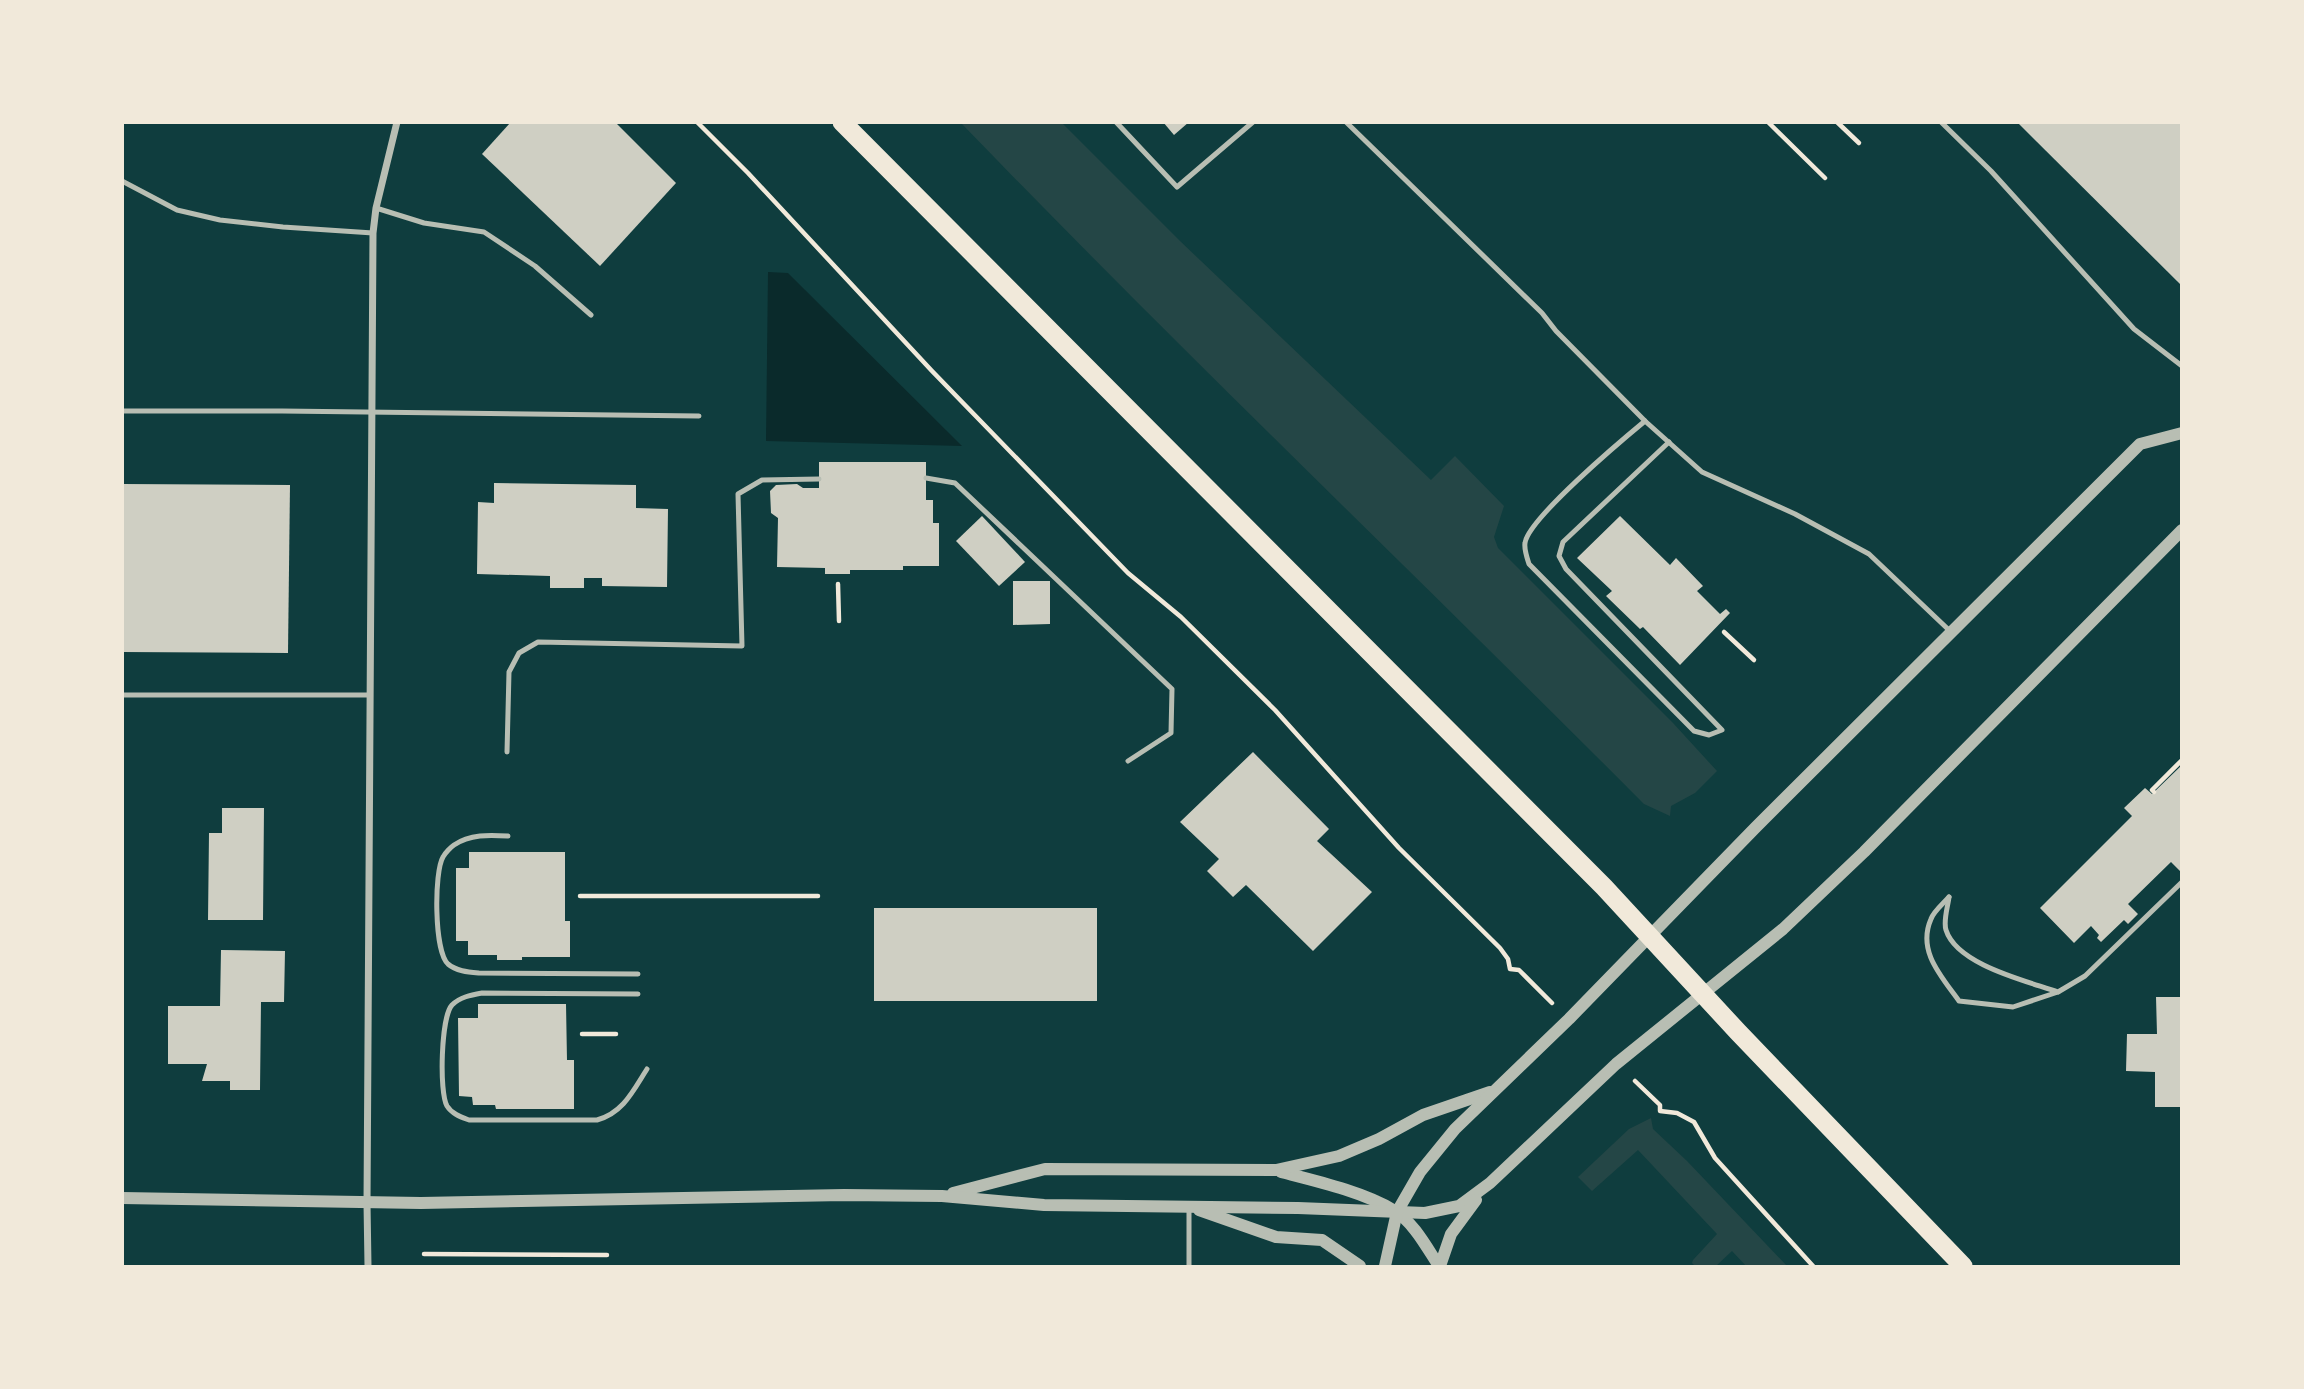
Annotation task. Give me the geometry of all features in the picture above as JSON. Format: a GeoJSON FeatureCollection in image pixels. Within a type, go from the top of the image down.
{"type":"FeatureCollection","features":[{"type":"Feature","properties":{"kind":"highway"},"geometry":{"type":"LineString","coordinates":[[842,122],[1650,936],[1963,1266]]}},
{"type":"Feature","properties":{"kind":"street"},"geometry":{"type":"LineString","coordinates":[[368,1266],[373,233],[376,208],[397,122]]}},
{"type":"Feature","properties":{"kind":"street"},"geometry":{"type":"LineString","coordinates":[[1385,1266],[1396,1212],[1436,1151],[2140,444],[2182,433]]}},
{"type":"Feature","properties":{"kind":"street"},"geometry":{"type":"LineString","coordinates":[[122,1198],[367,1203],[844,1195],[942,1196],[1044,1205],[1425,1213],[1459,1206],[1490,1182],[1616,1063],[1783,929],[1864,852],[2182,530]]}},
{"type":"Feature","properties":{"kind":"street"},"geometry":{"type":"LineString","coordinates":[[942,1196],[1045,1168],[1276,1170],[1339,1156],[1379,1139],[1423,1115],[1494,1091]]}},
{"type":"Feature","properties":{"kind":"street"},"geometry":{"type":"LineString","coordinates":[[1276,1170],[1333,1186],[1396,1212],[1419,1236],[1439,1266]]}},
{"type":"Feature","properties":{"kind":"street"},"geometry":{"type":"LineString","coordinates":[[1439,1266],[1451,1234],[1490,1182]]}},
{"type":"Feature","properties":{"kind":"street"},"geometry":{"type":"LineString","coordinates":[[1189,1207],[1276,1237],[1322,1240],[1360,1266]]}},
{"type":"Feature","properties":{"kind":"lane"},"geometry":{"type":"LineString","coordinates":[[1116,122],[1177,187],[1252,122]]}},
{"type":"Feature","properties":{"kind":"lane"},"geometry":{"type":"LineString","coordinates":[[1346,122],[1542,313],[1556,331],[1645,421],[1702,472],[1795,514],[1869,554],[1951,632]]}},
{"type":"Feature","properties":{"kind":"lane"},"geometry":{"type":"LineString","coordinates":[[1941,122],[2134,329],[2182,366]]}},
{"type":"Feature","properties":{"kind":"lane"},"geometry":{"type":"LineString","coordinates":[[122,181],[177,210],[220,220],[283,228],[373,233]]}},
{"type":"Feature","properties":{"kind":"lane"},"geometry":{"type":"LineString","coordinates":[[376,208],[424,223],[484,232],[535,266],[591,315]]}},
{"type":"Feature","properties":{"kind":"lane"},"geometry":{"type":"LineString","coordinates":[[122,411],[699,416]]}},
{"type":"Feature","properties":{"kind":"lane"},"geometry":{"type":"LineString","coordinates":[[1645,421],[1611,448],[1531,527],[1524,544],[1529,564],[1694,731],[1709,735],[1722,730],[1566,569],[1559,556],[1563,542],[1669,442]]}},
{"type":"Feature","properties":{"kind":"lane"},"geometry":{"type":"LineString","coordinates":[[926,478],[955,483],[1172,690],[1171,733],[1128,761]]}},
{"type":"Feature","properties":{"kind":"lane"},"geometry":{"type":"LineString","coordinates":[[507,752],[509,672],[519,653],[538,642],[743,646],[738,494],[762,480],[819,479]]}},
{"type":"Feature","properties":{"kind":"lane"},"geometry":{"type":"LineString","coordinates":[[122,695],[370,695]]}},
{"type":"Feature","properties":{"kind":"lane"},"geometry":{"type":"LineString","coordinates":[[508,836],[484,835],[468,838],[453,845],[442,857],[438,873],[437,934],[440,952],[448,964],[460,971],[479,973],[638,974]]}},
{"type":"Feature","properties":{"kind":"lane"},"geometry":{"type":"LineString","coordinates":[[2058,992],[2005,974],[1960,952],[1946,929],[1948,897],[1931,917],[1925,938],[1932,964],[1959,1000],[2013,1007],[2058,992],[2085,976],[2182,883]]}},
{"type":"Feature","properties":{"kind":"lane"},"geometry":{"type":"LineString","coordinates":[[638,994],[482,993],[465,996],[451,1006],[446,1018],[443,1033],[443,1095],[447,1106],[455,1114],[469,1120],[597,1120],[611,1116],[624,1105],[647,1069]]}},
{"type":"Feature","properties":{"kind":"lane"},"geometry":{"type":"LineString","coordinates":[[1189,1207],[1189,1266]]}},
{"type":"Feature","properties":{"kind":"path"},"geometry":{"type":"LineString","coordinates":[[697,122],[1128,573],[1181,617],[1275,710],[1399,848],[1500,948],[1508,959],[1510,969],[1519,970]]}},
{"type":"Feature","properties":{"kind":"path"},"geometry":{"type":"LineString","coordinates":[[1768,122],[1825,178]]}},
{"type":"Feature","properties":{"kind":"path"},"geometry":{"type":"LineString","coordinates":[[1837,122],[1859,144]]}},
{"type":"Feature","properties":{"kind":"path"},"geometry":{"type":"LineString","coordinates":[[838,584],[839,621]]}},
{"type":"Feature","properties":{"kind":"path"},"geometry":{"type":"LineString","coordinates":[[1724,632],[1754,660]]}},
{"type":"Feature","properties":{"kind":"path"},"geometry":{"type":"LineString","coordinates":[[2154,792],[2152,790],[2182,760]]}},
{"type":"Feature","properties":{"kind":"path"},"geometry":{"type":"LineString","coordinates":[[580,896],[818,896]]}},
{"type":"Feature","properties":{"kind":"path"},"geometry":{"type":"LineString","coordinates":[[582,1034],[616,1034]]}},
{"type":"Feature","properties":{"kind":"path"},"geometry":{"type":"LineString","coordinates":[[1660,1105],[1660,1111],[1677,1113],[1693,1122],[1714,1158],[1813,1266]]}},
{"type":"Feature","properties":{"kind":"path"},"geometry":{"type":"LineString","coordinates":[[424,1254],[607,1255]]}},
{"type":"Feature","properties":{"kind":"shaded area"},"geometry":{"type":"Polygon","coordinates":[[[961,123],[1062,123],[1180,241],[1431,480],[1455,456],[1504,506],[1494,537],[1498,548],[1673,723],[1717,771],[1695,793],[1671,806],[1670,816],[1644,804],[1130,295],[961,123]]]}},
{"type":"Feature","properties":{"kind":"shaded area"},"geometry":{"type":"Polygon","coordinates":[[[768,272],[788,273],[962,446],[766,441],[768,272]]]}},
{"type":"Feature","properties":{"kind":"shaded area"},"geometry":{"type":"Polygon","coordinates":[[[1651,1118],[1653,1129],[1787,1266],[1746,1266],[1732,1251],[1716,1266],[1695,1266],[1693,1260],[1717,1234],[1638,1150],[1592,1191],[1578,1177],[1629,1129],[1651,1118]]]}},
{"type":"Feature","properties":{"kind":"building"},"geometry":{"type":"Polygon","coordinates":[[[511,122],[615,122],[676,183],[600,266],[482,154],[511,122]]]}},
{"type":"Feature","properties":{"kind":"building"},"geometry":{"type":"Polygon","coordinates":[[[1163,122],[1189,122],[1174,135],[1163,122]]]}},
{"type":"Feature","properties":{"kind":"building"},"geometry":{"type":"Polygon","coordinates":[[[2017,122],[2182,122],[2182,286],[2017,122]]]}},
{"type":"Feature","properties":{"kind":"building"},"geometry":{"type":"Polygon","coordinates":[[[819,462],[926,462],[926,500],[933,500],[933,523],[939,523],[939,566],[903,566],[903,570],[850,570],[850,574],[825,574],[825,568],[777,567],[778,518],[771,513],[770,491],[776,485],[797,484],[803,488],[819,488],[819,462]]]}},
{"type":"Feature","properties":{"kind":"building"},"geometry":{"type":"Polygon","coordinates":[[[494,483],[636,485],[636,508],[668,509],[667,587],[602,586],[602,578],[584,578],[584,588],[550,588],[550,576],[477,574],[478,502],[494,503],[494,483]]]}},
{"type":"Feature","properties":{"kind":"building"},"geometry":{"type":"Polygon","coordinates":[[[122,484],[290,485],[288,653],[122,652],[122,484]]]}},
{"type":"Feature","properties":{"kind":"building"},"geometry":{"type":"Polygon","coordinates":[[[982,516],[1025,562],[999,586],[956,541],[982,516]]]}},
{"type":"Feature","properties":{"kind":"building"},"geometry":{"type":"Polygon","coordinates":[[[1620,516],[1670,565],[1676,558],[1703,586],[1697,591],[1720,614],[1726,609],[1730,613],[1680,665],[1643,627],[1640,629],[1606,596],[1612,591],[1577,558],[1620,516]]]}},
{"type":"Feature","properties":{"kind":"building"},"geometry":{"type":"Polygon","coordinates":[[[1013,581],[1050,581],[1050,624],[1013,625],[1013,581]]]}},
{"type":"Feature","properties":{"kind":"building"},"geometry":{"type":"Polygon","coordinates":[[[1253,752],[1329,829],[1317,841],[1372,892],[1313,951],[1246,885],[1233,897],[1207,871],[1219,859],[1180,822],[1253,752]]]}},
{"type":"Feature","properties":{"kind":"building"},"geometry":{"type":"Polygon","coordinates":[[[2182,765],[2182,873],[2171,862],[2128,904],[2138,914],[2128,924],[2124,920],[2101,942],[2091,926],[2074,943],[2040,908],[2132,816],[2124,808],[2145,788],[2152,794],[2182,765]]]}},
{"type":"Feature","properties":{"kind":"building"},"geometry":{"type":"Polygon","coordinates":[[[222,808],[264,808],[263,920],[208,920],[209,833],[222,833],[222,808]]]}},
{"type":"Feature","properties":{"kind":"building"},"geometry":{"type":"Polygon","coordinates":[[[469,852],[565,852],[565,921],[570,921],[570,957],[497,960],[497,955],[468,955],[468,941],[456,941],[456,868],[469,868],[469,852]]]}},
{"type":"Feature","properties":{"kind":"building"},"geometry":{"type":"Polygon","coordinates":[[[874,908],[1097,908],[1097,1001],[874,1001],[874,908]]]}},
{"type":"Feature","properties":{"kind":"building"},"geometry":{"type":"Polygon","coordinates":[[[221,950],[285,951],[284,1002],[261,1002],[260,1090],[230,1090],[230,1081],[202,1081],[207,1064],[168,1064],[168,1006],[220,1006],[221,950]]]}},
{"type":"Feature","properties":{"kind":"building"},"geometry":{"type":"Polygon","coordinates":[[[2156,997],[2182,997],[2182,1107],[2155,1107],[2155,1072],[2126,1071],[2127,1034],[2157,1034],[2156,997]]]}},
{"type":"Feature","properties":{"kind":"building"},"geometry":{"type":"Polygon","coordinates":[[[478,1004],[566,1004],[567,1060],[574,1060],[574,1109],[496,1109],[495,1105],[473,1105],[472,1097],[459,1096],[458,1018],[478,1018],[478,1004]]]}}]}
